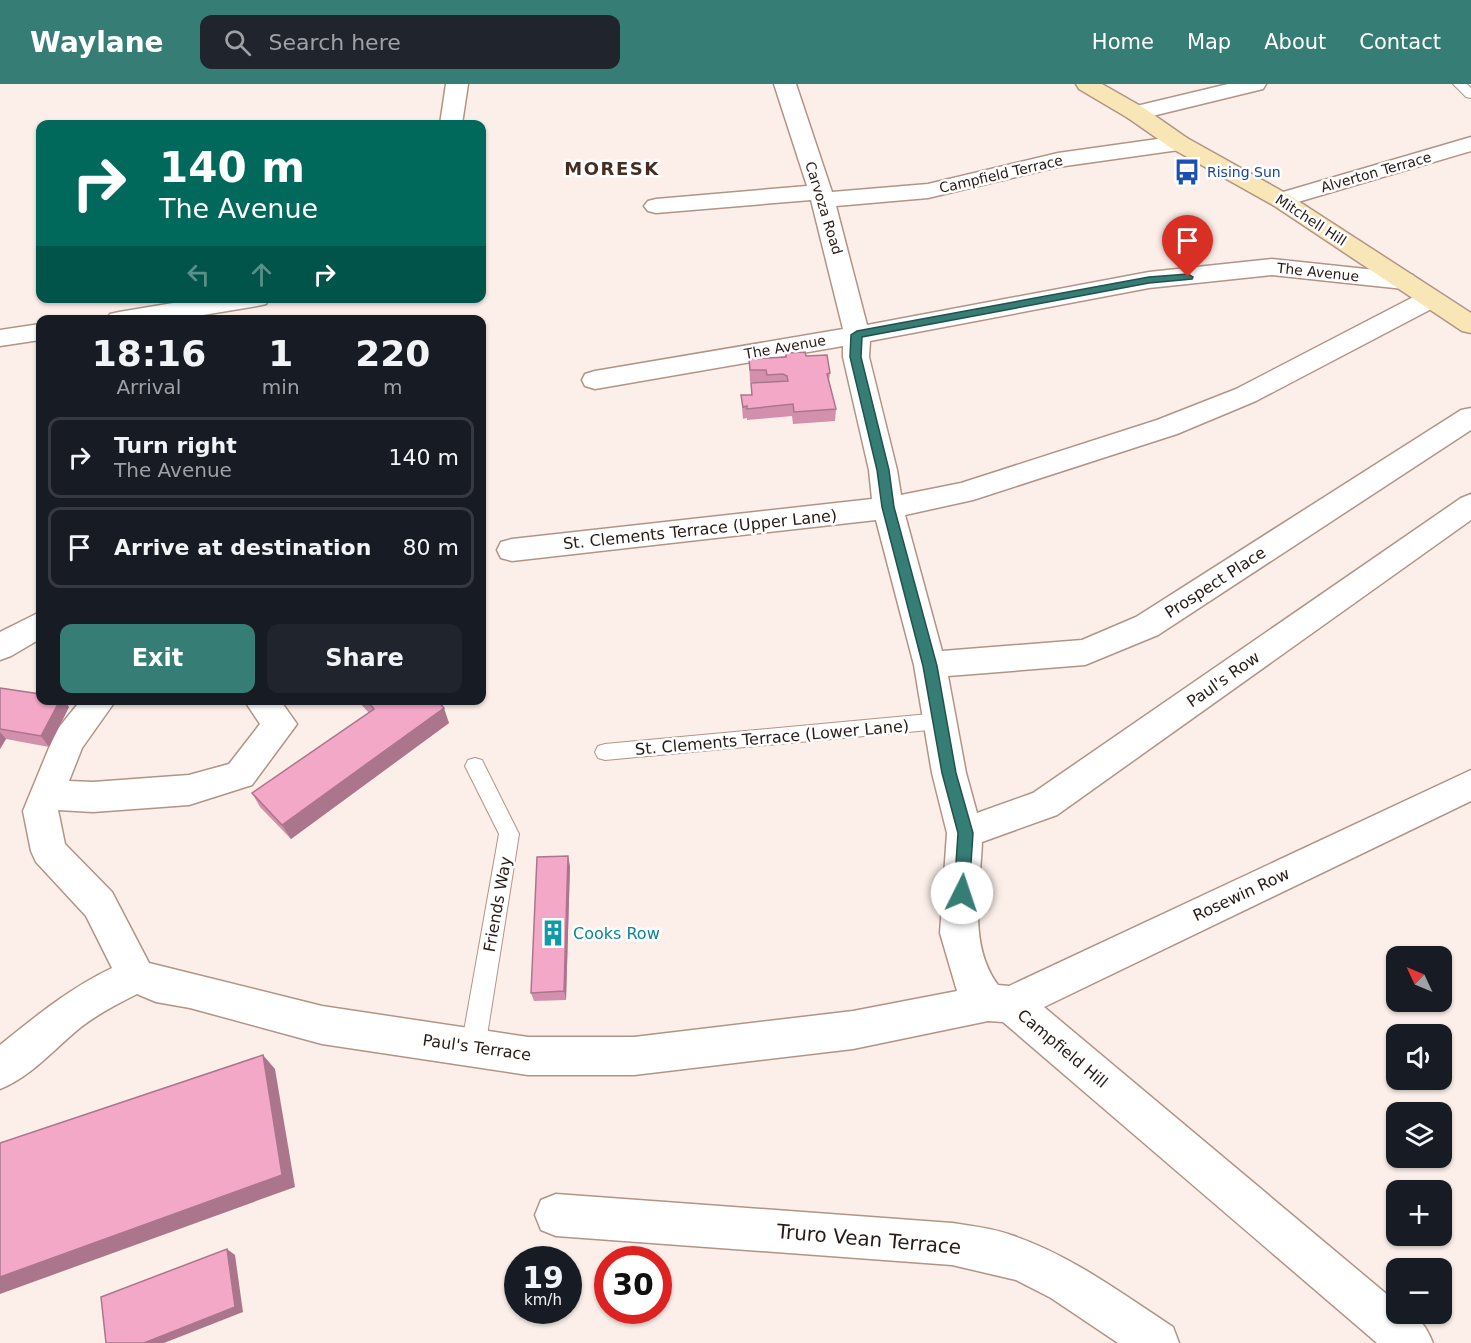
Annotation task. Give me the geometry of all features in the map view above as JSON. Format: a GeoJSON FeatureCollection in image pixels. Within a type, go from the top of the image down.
{"type":"FeatureCollection","features":[{"type":"Feature","properties":{"kind":"street"},"geometry":{"type":"LineString","coordinates":[[452,120],[457,84]]}},
{"type":"Feature","properties":{"kind":"street","name":"Carvoza Road"},"geometry":{"type":"LineString","coordinates":[[785,84],[821,196],[857,335]]}},
{"type":"Feature","properties":{"kind":"street","name":"Mitchell Hill"},"geometry":{"type":"LineString","coordinates":[[1087,84],[1136,113],[1179,143],[1281,200],[1471,325]]}},
{"type":"Feature","properties":{"kind":"street"},"geometry":{"type":"LineString","coordinates":[[1136,113],[1255,84]]}},
{"type":"Feature","properties":{"kind":"street","name":"Campfield Terrace"},"geometry":{"type":"LineString","coordinates":[[656,206],[928,191],[1058,160],[1179,143]]}},
{"type":"Feature","properties":{"kind":"street","name":"Alverton Terrace"},"geometry":{"type":"LineString","coordinates":[[1281,200],[1471,144]]}},
{"type":"Feature","properties":{"kind":"street","name":"The Avenue"},"geometry":{"type":"LineString","coordinates":[[595,380],[857,335],[1149,280],[1272,267],[1404,281]]}},
{"type":"Feature","properties":{"kind":"street","name":"St. Clements Terrace (Upper Lane)"},"geometry":{"type":"LineString","coordinates":[[512,550],[888,507],[963,493],[1167,427],[1246,395],[1430,298]]}},
{"type":"Feature","properties":{"kind":"street"},"geometry":{"type":"LineString","coordinates":[[150,315],[226,303]]}},
{"type":"Feature","properties":{"kind":"street"},"geometry":{"type":"LineString","coordinates":[[0,338],[36,333]]}},
{"type":"Feature","properties":{"kind":"street","name":"Campfield Hill"},"geometry":{"type":"LineString","coordinates":[[857,335],[856,357],[883,470],[888,507],[930,666],[949,773],[965,833],[959,933],[971,980],[1398,1339]]}},
{"type":"Feature","properties":{"kind":"street","name":"Prospect Place"},"geometry":{"type":"LineString","coordinates":[[930,666],[1085,652],[1147,626],[1471,417]]}},
{"type":"Feature","properties":{"kind":"street","name":"Paul's Row"},"geometry":{"type":"LineString","coordinates":[[965,833],[1045,804],[1471,505]]}},
{"type":"Feature","properties":{"kind":"street"},"geometry":{"type":"LineString","coordinates":[[0,647],[36,626]]}},
{"type":"Feature","properties":{"kind":"street"},"geometry":{"type":"LineString","coordinates":[[0,1070],[69,1012],[96,995],[136,976],[99,904],[50,851],[40,811],[68,741],[96,705]]}},
{"type":"Feature","properties":{"kind":"street"},"geometry":{"type":"LineString","coordinates":[[46,795],[93,797],[189,790],[240,775],[279,724],[264,705]]}},
{"type":"Feature","properties":{"kind":"street","name":"Rosewin Row"},"geometry":{"type":"LineString","coordinates":[[999,1003],[1471,785]]}},
{"type":"Feature","properties":{"kind":"street","name":"Paul's Terrace"},"geometry":{"type":"LineString","coordinates":[[136,976],[156,984],[190,990],[322,1025],[528,1056],[634,1056],[853,1030],[999,1003]]}},
{"type":"Feature","properties":{"kind":"street","name":"Truro Vean Terrace"},"geometry":{"type":"LineString","coordinates":[[556,1215],[952,1244],[982,1249],[1011,1256],[1036,1266],[1158,1343]]}},
{"type":"Feature","properties":{"kind":"lane"},"geometry":{"type":"LineString","coordinates":[[1459,84],[1471,94]]}},
{"type":"Feature","properties":{"kind":"lane","name":"St. Clements Terrace (Lower Lane)"},"geometry":{"type":"LineString","coordinates":[[605,752],[940,721]]}},
{"type":"Feature","properties":{"kind":"lane","name":"Friends Way"},"geometry":{"type":"LineString","coordinates":[[473,1048],[509,834],[475,766]]}},
{"type":"Feature","properties":{"kind":"building"},"geometry":{"type":"Polygon","coordinates":[[[805,352],[806,356],[827,355],[830,373],[827,374],[836,409],[794,412],[793,404],[747,409],[747,406],[743,407],[741,395],[752,395],[751,383],[788,381],[787,376],[783,374],[767,375],[766,370],[750,370],[749,359],[786,357],[786,353],[805,352]]]}},
{"type":"Feature","properties":{"kind":"building"},"geometry":{"type":"Polygon","coordinates":[[[0,688],[36,693],[36,705],[57,705],[41,736],[0,729],[0,688]]]}},
{"type":"Feature","properties":{"kind":"building"},"geometry":{"type":"Polygon","coordinates":[[[370,705],[441,705],[444,708],[282,825],[252,793],[374,709],[370,705]]]}},
{"type":"Feature","properties":{"kind":"building","name":"Cooks Row"},"geometry":{"type":"Polygon","coordinates":[[[568,856],[564,991],[531,993],[537,857],[568,856]]]}},
{"type":"Feature","properties":{"kind":"building"},"geometry":{"type":"Polygon","coordinates":[[[263,1055],[282,1175],[0,1277],[0,1143],[263,1055]]]}},
{"type":"Feature","properties":{"kind":"building"},"geometry":{"type":"Polygon","coordinates":[[[227,1249],[235,1307],[144,1343],[106,1343],[101,1297],[227,1249]]]}},
{"type":"Feature","properties":{"kind":"place","name":"Rising Sun"},"geometry":{"type":"Point","coordinates":[1187,172]}},
{"type":"Feature","properties":{"kind":"place","name":"Cooks Row"},"geometry":{"type":"Point","coordinates":[553,933]}},
{"type":"Feature","properties":{"kind":"district","name":"MORESK"},"geometry":{"type":"Point","coordinates":[612,169]}},
{"type":"Feature","properties":{"kind":"route"},"geometry":{"type":"LineString","coordinates":[[962,893],[965,833],[949,773],[930,666],[888,507],[883,470],[856,357],[857,335],[1149,280],[1188,277]]}}]}
